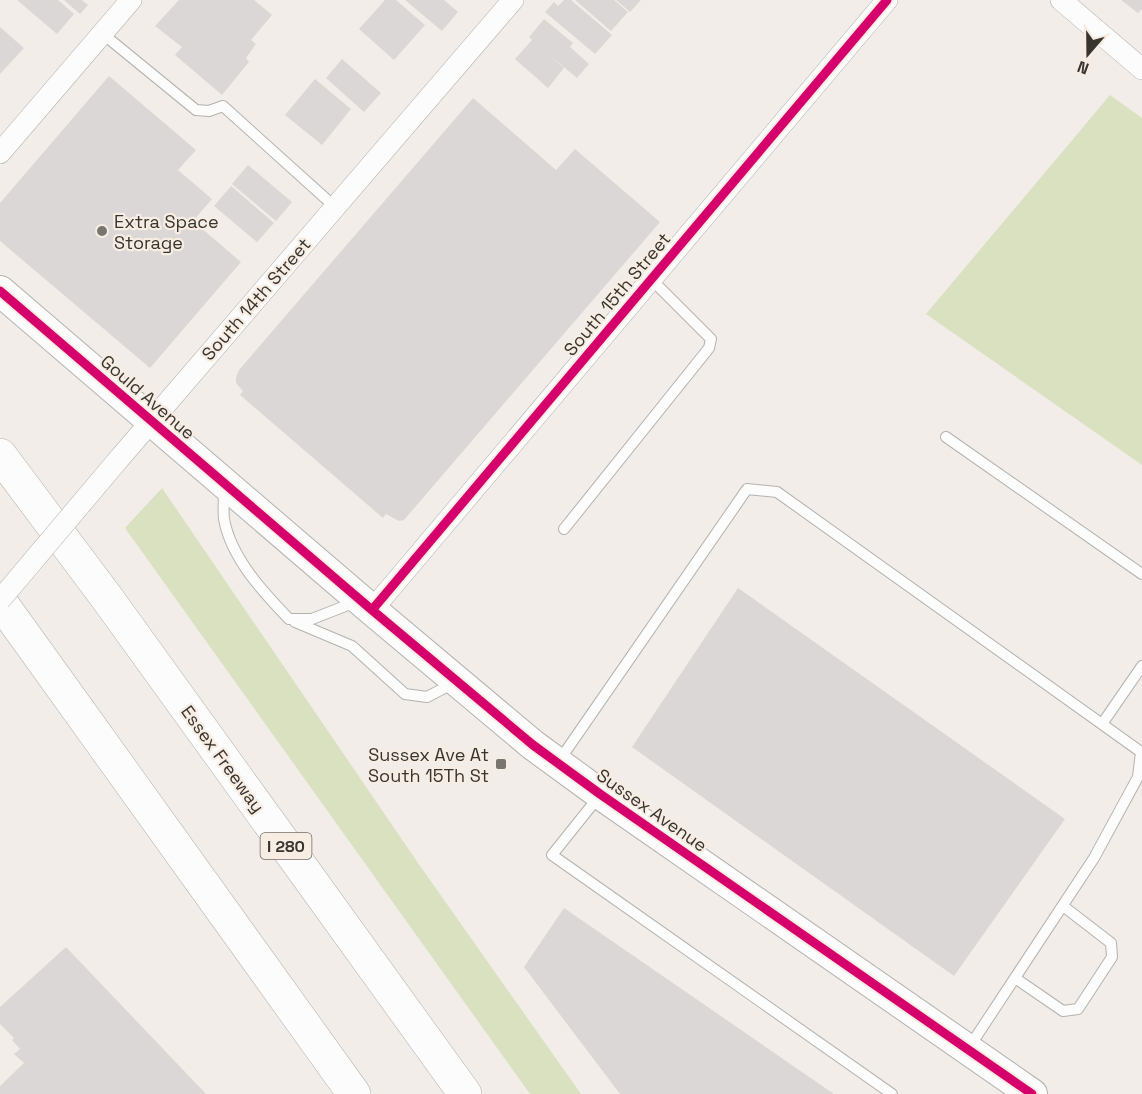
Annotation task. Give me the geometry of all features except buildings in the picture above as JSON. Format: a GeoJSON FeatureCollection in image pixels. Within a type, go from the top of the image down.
{"type":"FeatureCollection","features":[{"type":"Feature","properties":{"kind":"highway","name":"Essex Freeway"},"geometry":{"type":"LineString","coordinates":[[0,455],[107,598],[465,1094]]}},
{"type":"Feature","properties":{"kind":"highway"},"geometry":{"type":"LineString","coordinates":[[0,601],[354,1094]]}},
{"type":"Feature","properties":{"kind":"street"},"geometry":{"type":"LineString","coordinates":[[0,153],[131,0]]}},
{"type":"Feature","properties":{"kind":"street","name":"South 14th Street"},"geometry":{"type":"LineString","coordinates":[[0,601],[513,0]]}},
{"type":"Feature","properties":{"kind":"street","name":"South 15th Street"},"geometry":{"type":"LineString","coordinates":[[366,605],[651,279],[887,0]]}},
{"type":"Feature","properties":{"kind":"street"},"geometry":{"type":"LineString","coordinates":[[1061,0],[1142,69]]}},
{"type":"Feature","properties":{"kind":"street","name":"Gould Avenue"},"geometry":{"type":"LineString","coordinates":[[0,291],[274,528]]}},
{"type":"Feature","properties":{"kind":"street","name":"Sussex Avenue"},"geometry":{"type":"LineString","coordinates":[[274,528],[557,764],[1032,1094]]}},
{"type":"Feature","properties":{"kind":"lane"},"geometry":{"type":"LineString","coordinates":[[102,34],[196,111],[209,111],[223,106],[335,207]]}},
{"type":"Feature","properties":{"kind":"lane"},"geometry":{"type":"LineString","coordinates":[[564,529],[709,348],[711,339],[651,279]]}},
{"type":"Feature","properties":{"kind":"lane"},"geometry":{"type":"LineString","coordinates":[[946,437],[1142,574]]}},
{"type":"Feature","properties":{"kind":"lane"},"geometry":{"type":"LineString","coordinates":[[224,485],[224,519],[235,552],[271,601],[289,619],[352,646],[405,694],[427,697],[457,682]]}},
{"type":"Feature","properties":{"kind":"lane"},"geometry":{"type":"LineString","coordinates":[[557,764],[747,489],[777,492],[1141,752],[1138,777],[1094,858],[968,1049]]}},
{"type":"Feature","properties":{"kind":"lane"},"geometry":{"type":"LineString","coordinates":[[289,619],[312,619],[366,605]]}},
{"type":"Feature","properties":{"kind":"lane"},"geometry":{"type":"LineString","coordinates":[[1102,724],[1142,666]]}},
{"type":"Feature","properties":{"kind":"lane"},"geometry":{"type":"LineString","coordinates":[[600,794],[552,855],[892,1094]]}},
{"type":"Feature","properties":{"kind":"lane"},"geometry":{"type":"LineString","coordinates":[[1015,978],[1063,1011],[1078,1009],[1112,957],[1111,943],[1063,906]]}},
{"type":"Feature","properties":{"kind":"green space"},"geometry":{"type":"Polygon","coordinates":[[[1110,95],[1142,118],[1142,465],[926,314],[1110,95]]]}},
{"type":"Feature","properties":{"kind":"green space"},"geometry":{"type":"Polygon","coordinates":[[[162,488],[418,863],[581,1094],[530,1094],[125,528],[162,488]]]}},
{"type":"Feature","properties":{"kind":"cycle path"},"geometry":{"type":"LineString","coordinates":[[372,610],[887,0]]}},
{"type":"Feature","properties":{"kind":"cycle path"},"geometry":{"type":"LineString","coordinates":[[0,291],[533,745],[1032,1094]]}},
{"type":"Feature","properties":{"kind":"place","name":"Extra Space Storage"},"geometry":{"type":"Point","coordinates":[102,231]}},
{"type":"Feature","properties":{"kind":"place","name":"Sussex Ave At South 15Th St"},"geometry":{"type":"Point","coordinates":[501,764]}}]}
